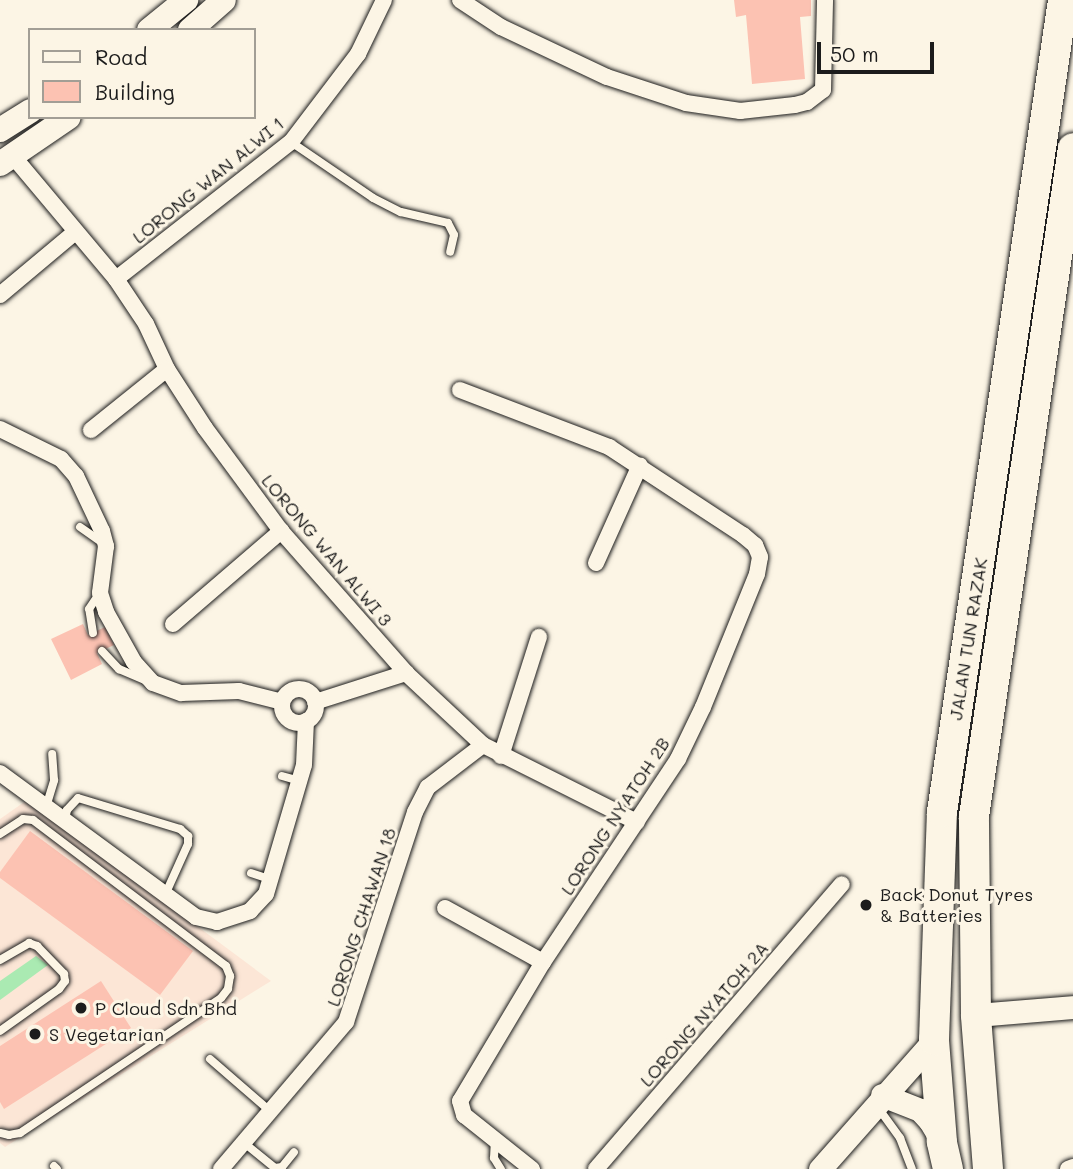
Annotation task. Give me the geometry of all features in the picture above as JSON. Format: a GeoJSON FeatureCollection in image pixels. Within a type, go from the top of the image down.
{"type":"FeatureCollection","features":[{"type":"Feature","properties":{"kind":"highway"},"geometry":{"type":"LineString","coordinates":[[1039,174],[1033,110],[1044,0]]}},
{"type":"Feature","properties":{"kind":"highway","name":"JALAN TUN RAZAK"},"geometry":{"type":"LineString","coordinates":[[945,1155],[934,1040],[942,812],[1049,112],[1063,0]]}},
{"type":"Feature","properties":{"kind":"highway","name":"JALAN TUN RAZAK"},"geometry":{"type":"LineString","coordinates":[[988,1169],[976,1015],[974,816],[1073,148]]}},
{"type":"Feature","properties":{"kind":"main road"},"geometry":{"type":"LineString","coordinates":[[151,28],[186,0]]}},
{"type":"Feature","properties":{"kind":"main road"},"geometry":{"type":"LineString","coordinates":[[192,28],[224,0]]}},
{"type":"Feature","properties":{"kind":"main road"},"geometry":{"type":"LineString","coordinates":[[0,130],[28,112]]}},
{"type":"Feature","properties":{"kind":"main road"},"geometry":{"type":"LineString","coordinates":[[6,160],[66,119]]}},
{"type":"Feature","properties":{"kind":"street","name":"LORONG WAN ALWI 1"},"geometry":{"type":"LineString","coordinates":[[116,279],[291,142],[358,54],[384,0]]}},
{"type":"Feature","properties":{"kind":"street"},"geometry":{"type":"LineString","coordinates":[[460,0],[502,27],[607,77],[686,103],[740,111],[787,107],[817,96],[825,82],[827,2]]}},
{"type":"Feature","properties":{"kind":"street","name":"LORONG WAN ALWI 3"},"geometry":{"type":"LineString","coordinates":[[6,160],[116,279],[146,324],[167,369],[205,428],[281,531],[406,673],[483,746],[637,822]]}},
{"type":"Feature","properties":{"kind":"street"},"geometry":{"type":"LineString","coordinates":[[0,295],[75,232]]}},
{"type":"Feature","properties":{"kind":"street"},"geometry":{"type":"LineString","coordinates":[[91,430],[167,369]]}},
{"type":"Feature","properties":{"kind":"street"},"geometry":{"type":"LineString","coordinates":[[460,390],[609,447],[640,465],[596,563]]}},
{"type":"Feature","properties":{"kind":"street"},"geometry":{"type":"LineString","coordinates":[[0,429],[68,466],[88,499],[106,546],[100,593],[125,649],[153,684],[181,693],[239,691],[282,702]]}},
{"type":"Feature","properties":{"kind":"street","name":"LORONG NYATOH 2B"},"geometry":{"type":"LineString","coordinates":[[495,1139],[464,1115],[460,1106],[543,962],[683,749],[757,574],[760,557],[755,545],[640,465]]}},
{"type":"Feature","properties":{"kind":"street"},"geometry":{"type":"LineString","coordinates":[[173,624],[281,531]]}},
{"type":"Feature","properties":{"kind":"street"},"geometry":{"type":"LineString","coordinates":[[501,756],[539,636]]}},
{"type":"Feature","properties":{"kind":"street"},"geometry":{"type":"LineString","coordinates":[[315,702],[406,673]]}},
{"type":"Feature","properties":{"kind":"street"},"geometry":{"type":"LineString","coordinates":[[299,689],[312,695],[315,702],[312,717],[306,721],[291,721],[282,709],[282,702],[292,690],[299,689]]}},
{"type":"Feature","properties":{"kind":"street"},"geometry":{"type":"LineString","coordinates":[[0,774],[196,917],[217,922],[250,911],[259,904],[270,879],[299,781],[305,757],[306,721]]}},
{"type":"Feature","properties":{"kind":"street","name":"LORONG CHAWAN 18"},"geometry":{"type":"LineString","coordinates":[[221,1169],[346,1022],[415,812],[428,787],[483,746]]}},
{"type":"Feature","properties":{"kind":"street","name":"LORONG NYATOH 2A"},"geometry":{"type":"LineString","coordinates":[[596,1169],[842,884]]}},
{"type":"Feature","properties":{"kind":"street"},"geometry":{"type":"LineString","coordinates":[[445,908],[543,962]]}},
{"type":"Feature","properties":{"kind":"street"},"geometry":{"type":"LineString","coordinates":[[976,1015],[1073,1007]]}},
{"type":"Feature","properties":{"kind":"street"},"geometry":{"type":"LineString","coordinates":[[820,1169],[878,1099],[934,1040]]}},
{"type":"Feature","properties":{"kind":"street"},"geometry":{"type":"LineString","coordinates":[[878,1099],[920,1110],[930,1121],[945,1155]]}},
{"type":"Feature","properties":{"kind":"street"},"geometry":{"type":"LineString","coordinates":[[495,1139],[532,1169]]}},
{"type":"Feature","properties":{"kind":"lane"},"geometry":{"type":"LineString","coordinates":[[291,142],[391,207],[449,223],[454,234],[450,252]]}},
{"type":"Feature","properties":{"kind":"lane"},"geometry":{"type":"LineString","coordinates":[[80,527],[106,546]]}},
{"type":"Feature","properties":{"kind":"lane"},"geometry":{"type":"LineString","coordinates":[[93,633],[89,610],[100,593]]}},
{"type":"Feature","properties":{"kind":"lane"},"geometry":{"type":"LineString","coordinates":[[102,651],[119,669],[153,684]]}},
{"type":"Feature","properties":{"kind":"lane"},"geometry":{"type":"LineString","coordinates":[[46,807],[54,780],[52,754]]}},
{"type":"Feature","properties":{"kind":"lane"},"geometry":{"type":"LineString","coordinates":[[282,776],[299,781]]}},
{"type":"Feature","properties":{"kind":"lane"},"geometry":{"type":"LineString","coordinates":[[65,820],[67,810],[78,798],[180,829],[188,836],[188,844],[165,895]]}},
{"type":"Feature","properties":{"kind":"lane"},"geometry":{"type":"LineString","coordinates":[[0,834],[23,819],[33,820],[226,966],[230,976],[228,989],[221,998],[20,1133],[0,1133]]}},
{"type":"Feature","properties":{"kind":"lane"},"geometry":{"type":"LineString","coordinates":[[251,873],[270,879]]}},
{"type":"Feature","properties":{"kind":"lane"},"geometry":{"type":"LineString","coordinates":[[0,960],[29,943],[37,946],[64,974],[65,981],[59,989],[0,1031]]}},
{"type":"Feature","properties":{"kind":"lane"},"geometry":{"type":"LineString","coordinates":[[210,1059],[270,1111]]}},
{"type":"Feature","properties":{"kind":"lane"},"geometry":{"type":"LineString","coordinates":[[878,1099],[900,1138],[912,1169]]}},
{"type":"Feature","properties":{"kind":"lane"},"geometry":{"type":"LineString","coordinates":[[495,1139],[494,1158],[501,1169]]}},
{"type":"Feature","properties":{"kind":"lane"},"geometry":{"type":"LineString","coordinates":[[243,1142],[275,1168],[282,1167],[294,1152]]}},
{"type":"Feature","properties":{"kind":"shaded area"},"geometry":{"type":"Polygon","coordinates":[[[27,800],[271,981],[5,1147],[0,1143],[0,819],[27,800]]]}},
{"type":"Feature","properties":{"kind":"green space"},"geometry":{"type":"Polygon","coordinates":[[[36,956],[48,965],[0,1000],[0,981],[36,956]]]}},
{"type":"Feature","properties":{"kind":"building"},"geometry":{"type":"Polygon","coordinates":[[[734,0],[811,0],[811,16],[800,17],[805,79],[752,84],[746,15],[736,17],[734,0]]]}},
{"type":"Feature","properties":{"kind":"building"},"geometry":{"type":"Polygon","coordinates":[[[83,624],[88,635],[105,627],[114,645],[97,653],[102,664],[71,680],[51,639],[83,624]]]}},
{"type":"Feature","properties":{"kind":"building"},"geometry":{"type":"Polygon","coordinates":[[[30,831],[193,951],[160,995],[0,878],[0,872],[30,831]]]}},
{"type":"Feature","properties":{"kind":"building"},"geometry":{"type":"Polygon","coordinates":[[[101,981],[131,1028],[4,1109],[0,1102],[0,1046],[101,981]]]}},
{"type":"Feature","properties":{"kind":"place","name":"Back Donut Tyres & Batteries"},"geometry":{"type":"Point","coordinates":[866,905]}},
{"type":"Feature","properties":{"kind":"place","name":"P Cloud Sdn Bhd"},"geometry":{"type":"Point","coordinates":[81,1008]}},
{"type":"Feature","properties":{"kind":"place","name":"S Vegetarian"},"geometry":{"type":"Point","coordinates":[35,1034]}}]}
